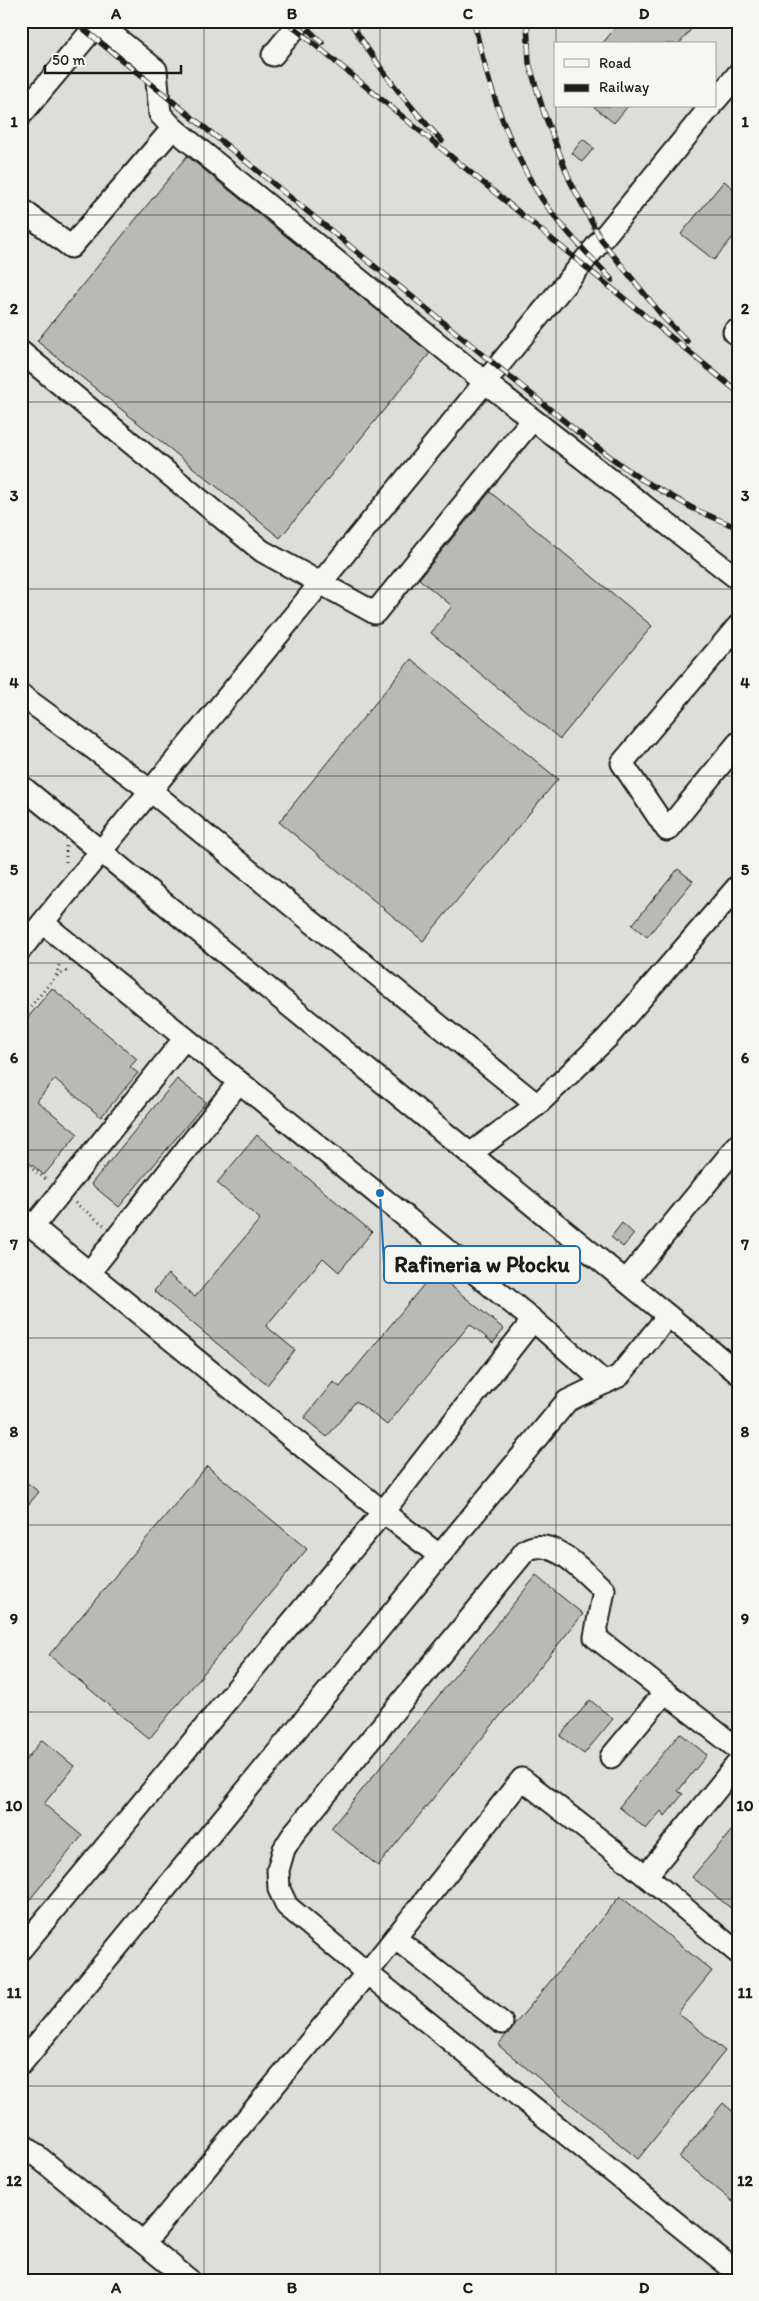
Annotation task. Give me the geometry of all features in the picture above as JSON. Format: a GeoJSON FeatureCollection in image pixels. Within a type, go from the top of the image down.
{"type":"FeatureCollection","features":[{"type":"Feature","properties":{"kind":"lane"},"geometry":{"type":"LineString","coordinates":[[273,55],[301,21]]}},
{"type":"Feature","properties":{"kind":"lane"},"geometry":{"type":"LineString","coordinates":[[21,116],[97,22],[156,70],[160,114],[173,128],[532,420],[738,579]]}},
{"type":"Feature","properties":{"kind":"lane"},"geometry":{"type":"LineString","coordinates":[[716,101],[738,74]]}},
{"type":"Feature","properties":{"kind":"lane"},"geometry":{"type":"LineString","coordinates":[[21,949],[709,108]]}},
{"type":"Feature","properties":{"kind":"lane"},"geometry":{"type":"LineString","coordinates":[[21,209],[70,246],[173,128]]}},
{"type":"Feature","properties":{"kind":"lane"},"geometry":{"type":"LineString","coordinates":[[21,352],[262,551],[375,612],[532,420]]}},
{"type":"Feature","properties":{"kind":"lane"},"geometry":{"type":"LineString","coordinates":[[738,626],[622,763],[667,830],[738,743]]}},
{"type":"Feature","properties":{"kind":"lane"},"geometry":{"type":"LineString","coordinates":[[21,695],[151,791],[536,1104]]}},
{"type":"Feature","properties":{"kind":"lane"},"geometry":{"type":"LineString","coordinates":[[21,786],[738,1373]]}},
{"type":"Feature","properties":{"kind":"lane"},"geometry":{"type":"LineString","coordinates":[[470,1154],[536,1104],[607,1038],[738,886]]}},
{"type":"Feature","properties":{"kind":"lane"},"geometry":{"type":"LineString","coordinates":[[43,923],[533,1320],[605,1383]]}},
{"type":"Feature","properties":{"kind":"lane"},"geometry":{"type":"LineString","coordinates":[[185,1038],[27,1222],[383,1512],[440,1556]]}},
{"type":"Feature","properties":{"kind":"lane"},"geometry":{"type":"LineString","coordinates":[[89,1273],[239,1082]]}},
{"type":"Feature","properties":{"kind":"lane"},"geometry":{"type":"LineString","coordinates":[[626,1281],[738,1145]]}},
{"type":"Feature","properties":{"kind":"lane"},"geometry":{"type":"LineString","coordinates":[[21,2064],[567,1401],[618,1376],[668,1316]]}},
{"type":"Feature","properties":{"kind":"lane"},"geometry":{"type":"LineString","coordinates":[[21,1949],[383,1512],[533,1320]]}},
{"type":"Feature","properties":{"kind":"lane"},"geometry":{"type":"LineString","coordinates":[[738,1749],[595,1637],[604,1590],[557,1550],[543,1546],[534,1546],[526,1550],[294,1833],[284,1849],[278,1870],[279,1889],[287,1906],[738,2273]]}},
{"type":"Feature","properties":{"kind":"lane"},"geometry":{"type":"LineString","coordinates":[[611,1757],[665,1692]]}},
{"type":"Feature","properties":{"kind":"lane"},"geometry":{"type":"LineString","coordinates":[[646,1876],[738,1763]]}},
{"type":"Feature","properties":{"kind":"lane"},"geometry":{"type":"LineString","coordinates":[[144,2243],[367,1973],[522,1779],[646,1876],[738,1953]]}},
{"type":"Feature","properties":{"kind":"lane"},"geometry":{"type":"LineString","coordinates":[[395,1938],[502,2023]]}},
{"type":"Feature","properties":{"kind":"lane"},"geometry":{"type":"LineString","coordinates":[[21,2143],[189,2280]]}},
{"type":"Feature","properties":{"kind":"shaded area"},"geometry":{"type":"Polygon","coordinates":[[[21,21],[738,21],[738,2280],[21,2280],[21,21]]]}},
{"type":"Feature","properties":{"kind":"building"},"geometry":{"type":"Polygon","coordinates":[[[621,21],[698,21],[681,42],[604,42],[621,21]]]}},
{"type":"Feature","properties":{"kind":"building"},"geometry":{"type":"Polygon","coordinates":[[[595,108],[626,108],[614,123],[595,108]]]}},
{"type":"Feature","properties":{"kind":"building"},"geometry":{"type":"Polygon","coordinates":[[[583,139],[594,148],[582,162],[572,153],[583,139]]]}},
{"type":"Feature","properties":{"kind":"building"},"geometry":{"type":"Polygon","coordinates":[[[187,156],[430,353],[280,538],[37,341],[187,156]]]}},
{"type":"Feature","properties":{"kind":"building"},"geometry":{"type":"Polygon","coordinates":[[[724,181],[738,192],[738,231],[714,260],[681,234],[724,181]]]}},
{"type":"Feature","properties":{"kind":"building"},"geometry":{"type":"Polygon","coordinates":[[[490,492],[652,626],[560,739],[431,633],[452,606],[419,579],[490,492]]]}},
{"type":"Feature","properties":{"kind":"building"},"geometry":{"type":"Polygon","coordinates":[[[411,659],[558,779],[423,941],[279,822],[411,659]]]}},
{"type":"Feature","properties":{"kind":"building"},"geometry":{"type":"Polygon","coordinates":[[[678,869],[693,881],[647,937],[632,925],[678,869]]]}},
{"type":"Feature","properties":{"kind":"building"},"geometry":{"type":"Polygon","coordinates":[[[52,988],[137,1059],[130,1067],[138,1073],[101,1117],[55,1079],[37,1101],[78,1134],[44,1175],[21,1156],[21,1026],[52,988]]]}},
{"type":"Feature","properties":{"kind":"building"},"geometry":{"type":"Polygon","coordinates":[[[177,1079],[206,1102],[119,1207],[91,1184],[177,1079]]]}},
{"type":"Feature","properties":{"kind":"building"},"geometry":{"type":"Polygon","coordinates":[[[257,1135],[372,1232],[339,1272],[323,1258],[266,1326],[295,1350],[267,1385],[154,1291],[168,1274],[195,1297],[260,1219],[217,1183],[257,1135]]]}},
{"type":"Feature","properties":{"kind":"building"},"geometry":{"type":"Polygon","coordinates":[[[622,1223],[634,1234],[623,1247],[611,1237],[622,1223]]]}},
{"type":"Feature","properties":{"kind":"building"},"geometry":{"type":"Polygon","coordinates":[[[434,1272],[504,1329],[493,1343],[470,1324],[387,1425],[356,1401],[327,1437],[304,1418],[333,1382],[340,1387],[434,1272]]]}},
{"type":"Feature","properties":{"kind":"building"},"geometry":{"type":"Polygon","coordinates":[[[207,1466],[307,1549],[149,1739],[49,1655],[207,1466]]]}},
{"type":"Feature","properties":{"kind":"building"},"geometry":{"type":"Polygon","coordinates":[[[21,1478],[39,1492],[21,1513],[21,1478]]]}},
{"type":"Feature","properties":{"kind":"building"},"geometry":{"type":"Polygon","coordinates":[[[536,1576],[583,1614],[378,1866],[331,1828],[536,1576]]]}},
{"type":"Feature","properties":{"kind":"building"},"geometry":{"type":"Polygon","coordinates":[[[590,1700],[613,1719],[584,1754],[560,1736],[590,1700]]]}},
{"type":"Feature","properties":{"kind":"building"},"geometry":{"type":"Polygon","coordinates":[[[680,1733],[707,1755],[678,1791],[683,1794],[665,1816],[661,1811],[646,1829],[619,1807],[680,1733]]]}},
{"type":"Feature","properties":{"kind":"building"},"geometry":{"type":"Polygon","coordinates":[[[42,1740],[74,1766],[44,1804],[82,1836],[21,1910],[21,1766],[42,1740]]]}},
{"type":"Feature","properties":{"kind":"building"},"geometry":{"type":"Polygon","coordinates":[[[738,1823],[738,1914],[692,1877],[738,1823]]]}},
{"type":"Feature","properties":{"kind":"building"},"geometry":{"type":"Polygon","coordinates":[[[620,1896],[712,1971],[678,2013],[725,2051],[638,2159],[498,2045],[620,1896]]]}},
{"type":"Feature","properties":{"kind":"building"},"geometry":{"type":"Polygon","coordinates":[[[723,2103],[738,2116],[738,2206],[679,2157],[723,2103]]]}},
{"type":"Feature","properties":{"kind":"railway"},"geometry":{"type":"LineString","coordinates":[[74,21],[590,442],[639,478],[694,509],[738,528]]}},
{"type":"Feature","properties":{"kind":"railway"},"geometry":{"type":"LineString","coordinates":[[286,21],[738,392]]}},
{"type":"Feature","properties":{"kind":"railway"},"geometry":{"type":"LineString","coordinates":[[300,21],[322,43]]}},
{"type":"Feature","properties":{"kind":"railway"},"geometry":{"type":"LineString","coordinates":[[350,21],[393,84],[442,141]]}},
{"type":"Feature","properties":{"kind":"railway"},"geometry":{"type":"LineString","coordinates":[[474,21],[485,67],[499,111],[528,176],[556,217],[612,280]]}},
{"type":"Feature","properties":{"kind":"railway"},"geometry":{"type":"LineString","coordinates":[[527,21],[529,63],[544,113],[570,181],[601,240],[664,318],[687,341]]}},
{"type":"Feature","properties":{"kind":"place","name":"Rafineria w Płocku"},"geometry":{"type":"Point","coordinates":[380,1193]}}]}
